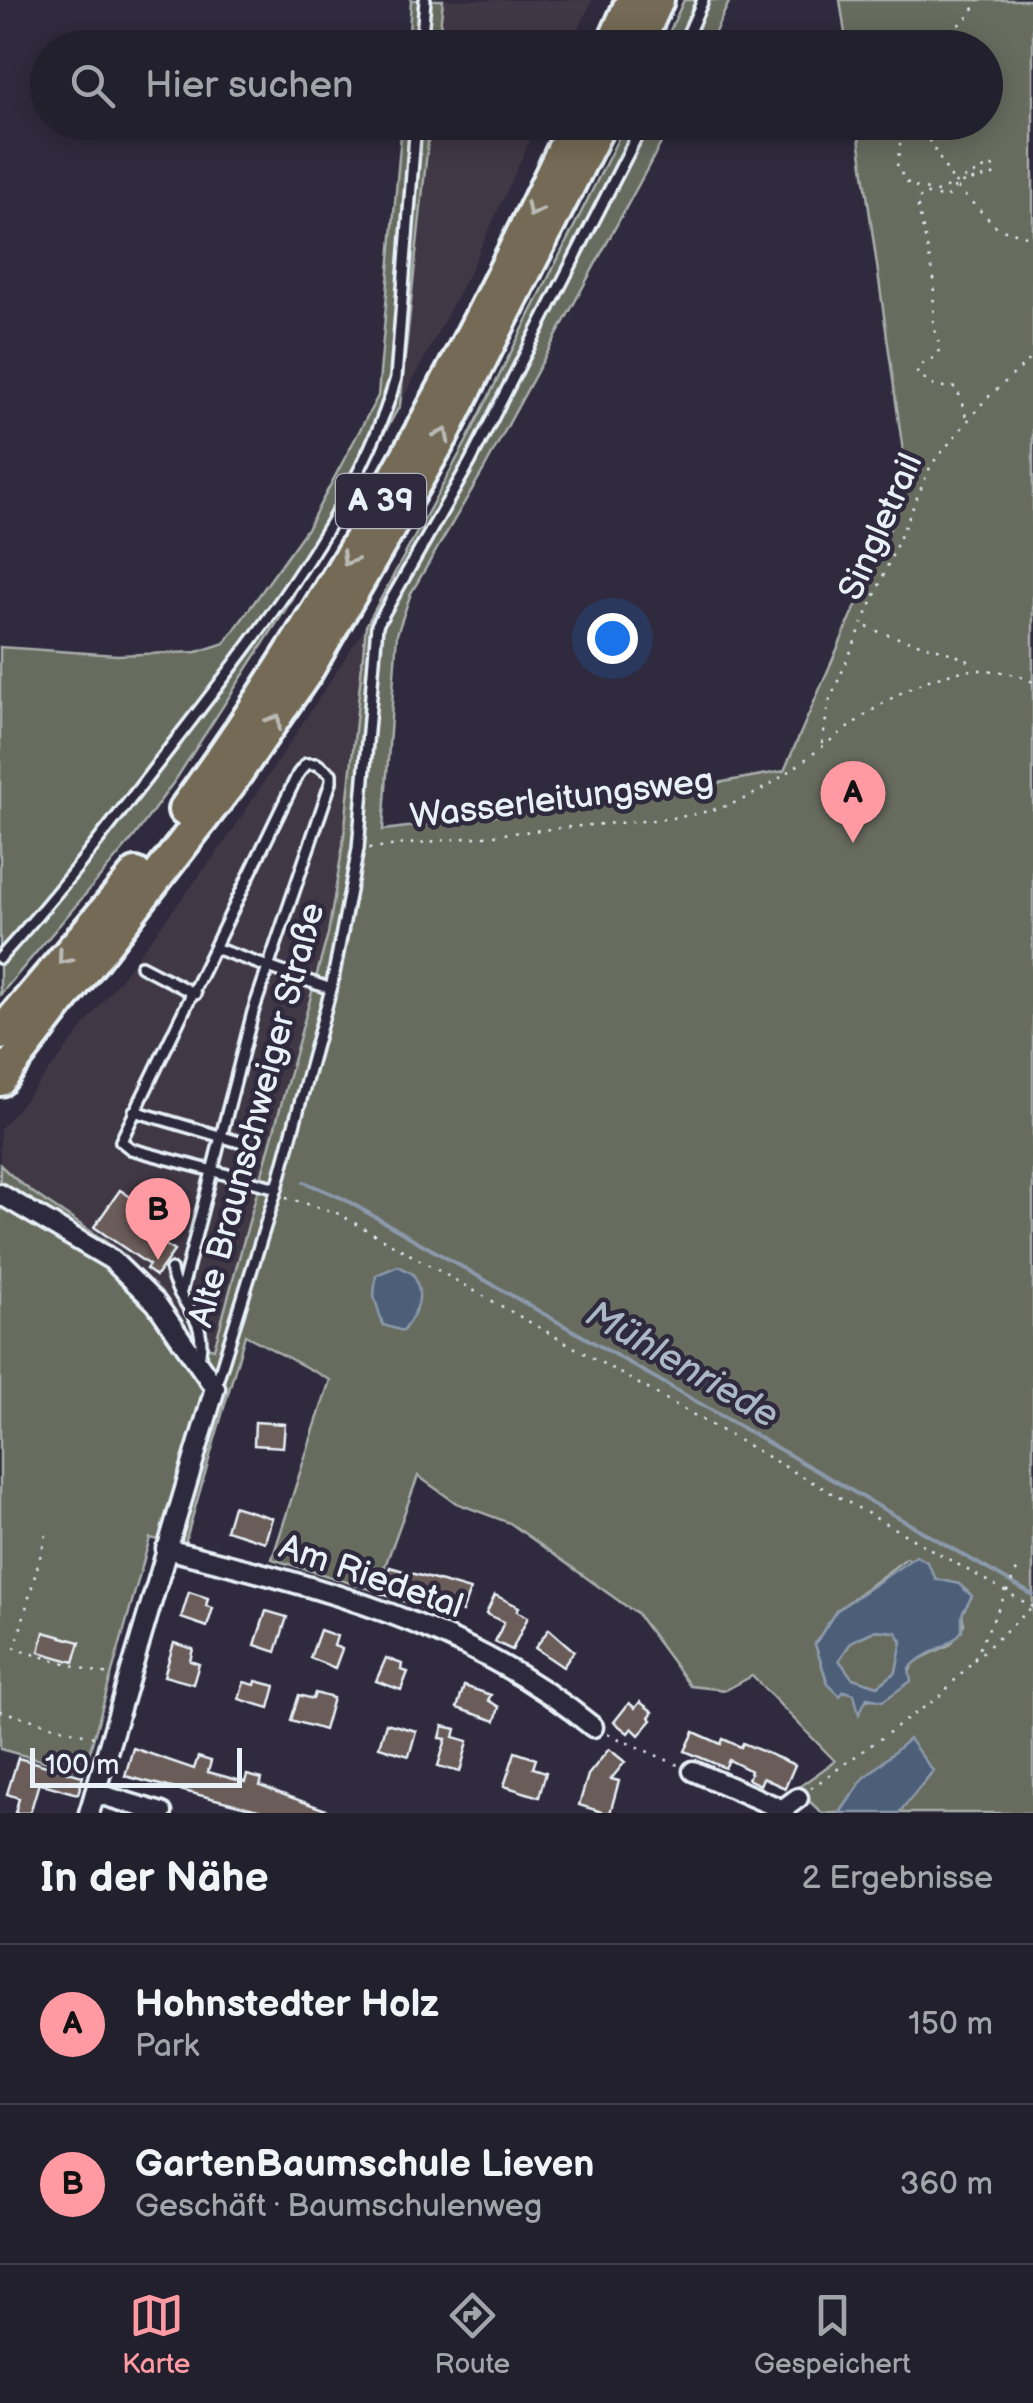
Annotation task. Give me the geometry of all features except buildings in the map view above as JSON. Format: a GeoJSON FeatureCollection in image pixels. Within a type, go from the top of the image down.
{"type":"FeatureCollection","features":[{"type":"Feature","properties":{"kind":"highway"},"geometry":{"type":"LineString","coordinates":[[619,30],[632,0]]}},
{"type":"Feature","properties":{"kind":"highway"},"geometry":{"type":"LineString","coordinates":[[644,30],[658,0]]}},
{"type":"Feature","properties":{"kind":"highway","name":"A 39"},"geometry":{"type":"LineString","coordinates":[[0,1034],[150,858],[306,628],[422,424],[567,140]]}},
{"type":"Feature","properties":{"kind":"highway","name":"A 39"},"geometry":{"type":"LineString","coordinates":[[0,1080],[230,783],[307,671],[444,435],[593,140]]}},
{"type":"Feature","properties":{"kind":"street"},"geometry":{"type":"LineString","coordinates":[[0,1194],[112,1260],[156,1303],[215,1388]]}},
{"type":"Feature","properties":{"kind":"street","name":"Alte Braunschweiger Straße"},"geometry":{"type":"LineString","coordinates":[[89,1813],[215,1388]]}},
{"type":"Feature","properties":{"kind":"street","name":"Am Riedetal"},"geometry":{"type":"LineString","coordinates":[[166,1548],[318,1586],[402,1615],[460,1640],[558,1699],[592,1727]]}},
{"type":"Feature","properties":{"kind":"street"},"geometry":{"type":"LineString","coordinates":[[694,1771],[779,1811],[798,1798]]}},
{"type":"Feature","properties":{"kind":"street"},"geometry":{"type":"LineString","coordinates":[[94,1793],[162,1813]]}},
{"type":"Feature","properties":{"kind":"lane"},"geometry":{"type":"LineString","coordinates":[[422,30],[425,0]]}},
{"type":"Feature","properties":{"kind":"lane"},"geometry":{"type":"LineString","coordinates":[[690,30],[703,0]]}},
{"type":"Feature","properties":{"kind":"lane"},"geometry":{"type":"LineString","coordinates":[[0,958],[53,900],[305,566],[366,450],[387,408],[396,378],[415,140]]}},
{"type":"Feature","properties":{"kind":"lane","name":"Alte Braunschweiger Straße"},"geometry":{"type":"LineString","coordinates":[[215,1388],[276,1192],[331,988],[358,849],[380,616],[470,462],[635,140]]}},
{"type":"Feature","properties":{"kind":"lane"},"geometry":{"type":"LineString","coordinates":[[181,1292],[211,1170],[253,1012],[331,782],[332,774],[318,764],[306,764],[298,774],[217,949],[121,1140],[132,1150],[211,1170],[243,1178],[276,1192]]}},
{"type":"Feature","properties":{"kind":"lane"},"geometry":{"type":"LineString","coordinates":[[217,949],[331,988]]}},
{"type":"Feature","properties":{"kind":"lane"},"geometry":{"type":"LineString","coordinates":[[141,966],[195,994]]}},
{"type":"Feature","properties":{"kind":"lane"},"geometry":{"type":"LineString","coordinates":[[134,1112],[222,1134],[253,1146],[243,1178]]}},
{"type":"Feature","properties":{"kind":"lane"},"geometry":{"type":"LineString","coordinates":[[170,1270],[201,1326],[198,1366]]}},
{"type":"Feature","properties":{"kind":"path"},"geometry":{"type":"LineString","coordinates":[[953,30],[968,20],[978,0]]}},
{"type":"Feature","properties":{"kind":"path"},"geometry":{"type":"LineString","coordinates":[[900,140],[896,162],[903,180],[916,188],[938,192],[955,184],[995,166],[993,175],[955,184],[946,198],[923,194],[917,202],[934,278],[933,326],[940,346],[937,356],[920,365],[917,373],[934,386],[957,388],[967,420]]}},
{"type":"Feature","properties":{"kind":"path"},"geometry":{"type":"LineString","coordinates":[[929,140],[955,184],[998,228],[1033,238]]}},
{"type":"Feature","properties":{"kind":"path","name":"Singletrail"},"geometry":{"type":"LineString","coordinates":[[822,744],[829,702],[865,626],[930,465],[967,420],[1033,357]]}},
{"type":"Feature","properties":{"kind":"path"},"geometry":{"type":"LineString","coordinates":[[865,626],[898,640],[950,650],[978,666],[1033,682]]}},
{"type":"Feature","properties":{"kind":"path","name":"Wasserleitungsweg"},"geometry":{"type":"LineString","coordinates":[[358,849],[696,814],[760,791],[880,706],[947,672],[978,666]]}},
{"type":"Feature","properties":{"kind":"path"},"geometry":{"type":"LineString","coordinates":[[276,1192],[334,1212],[1032,1607],[940,1696],[798,1798]]}},
{"type":"Feature","properties":{"kind":"path"},"geometry":{"type":"LineString","coordinates":[[46,1535],[15,1649],[127,1681]]}},
{"type":"Feature","properties":{"kind":"path"},"geometry":{"type":"LineString","coordinates":[[973,1660],[1018,1566]]}},
{"type":"Feature","properties":{"kind":"path"},"geometry":{"type":"LineString","coordinates":[[0,1711],[110,1742]]}},
{"type":"Feature","properties":{"kind":"path"},"geometry":{"type":"LineString","coordinates":[[592,1727],[694,1771]]}},
{"type":"Feature","properties":{"kind":"shaded area"},"geometry":{"type":"Polygon","coordinates":[[[411,0],[443,0],[440,30],[409,30],[411,0]]]}},
{"type":"Feature","properties":{"kind":"shaded area"},"geometry":{"type":"Polygon","coordinates":[[[443,0],[592,0],[579,30],[440,30],[443,0]]]}},
{"type":"Feature","properties":{"kind":"shaded area"},"geometry":{"type":"Polygon","coordinates":[[[684,0],[730,0],[716,30],[670,30],[684,0]]]}},
{"type":"Feature","properties":{"kind":"shaded area"},"geometry":{"type":"Polygon","coordinates":[[[840,0],[1033,0],[1033,1813],[899,1813],[933,1771],[863,1779],[840,1813],[822,1813],[796,1789],[835,1761],[752,1676],[726,1690],[690,1686],[637,1614],[510,1523],[456,1503],[418,1476],[376,1591],[272,1559],[330,1380],[245,1335],[184,1546],[150,1538],[84,1772],[0,1749],[0,1165],[126,1258],[158,1293],[195,1344],[214,1349],[328,934],[343,845],[366,626],[466,442],[617,140],[663,140],[483,471],[411,593],[397,634],[383,830],[634,798],[784,771],[908,487],[859,140],[1003,140],[1003,30],[844,30],[840,0]],[[907,1558],[836,1611],[815,1644],[828,1684],[854,1693],[857,1701],[888,1697],[902,1687],[914,1662],[951,1644],[964,1624],[962,1614],[972,1596],[963,1588],[940,1581],[907,1558]]]}},
{"type":"Feature","properties":{"kind":"shaded area"},"geometry":{"type":"Polygon","coordinates":[[[401,140],[428,140],[400,405],[287,607],[176,779],[134,837],[0,995],[0,647],[117,655],[197,652],[225,643],[308,527],[378,396],[401,140]]]}},
{"type":"Feature","properties":{"kind":"shaded area"},"geometry":{"type":"Polygon","coordinates":[[[428,140],[530,140],[470,271],[400,405],[428,140]]]}},
{"type":"Feature","properties":{"kind":"shaded area"},"geometry":{"type":"Polygon","coordinates":[[[366,626],[343,845],[328,934],[214,1349],[203,1347],[81,1225],[27,1191],[0,1165],[0,1129],[55,1064],[223,845],[366,626]]]}},
{"type":"Feature","properties":{"kind":"shaded area"},"geometry":{"type":"Polygon","coordinates":[[[876,1630],[896,1632],[902,1641],[896,1672],[878,1686],[852,1678],[839,1660],[852,1641],[876,1630]]]}},
{"type":"Feature","properties":{"kind":"water"},"geometry":{"type":"Polygon","coordinates":[[[398,1266],[413,1274],[419,1290],[416,1311],[403,1331],[383,1325],[374,1296],[376,1275],[398,1266]]]}},
{"type":"Feature","properties":{"kind":"water"},"geometry":{"type":"Polygon","coordinates":[[[916,1556],[927,1562],[936,1579],[959,1584],[972,1596],[962,1614],[962,1631],[915,1663],[909,1669],[911,1681],[883,1701],[867,1698],[859,1714],[854,1694],[844,1691],[840,1696],[828,1684],[815,1644],[836,1611],[916,1556]],[[876,1630],[852,1641],[839,1660],[852,1678],[878,1686],[896,1672],[902,1641],[896,1632],[876,1630]]]}},
{"type":"Feature","properties":{"kind":"water"},"geometry":{"type":"Polygon","coordinates":[[[909,1739],[933,1771],[899,1813],[840,1813],[863,1779],[909,1739]]]}},
{"type":"Feature","properties":{"kind":"waterway","name":"Mühlenriede"},"geometry":{"type":"LineString","coordinates":[[304,1182],[342,1198],[1033,1595]]}},
{"type":"Feature","properties":{"kind":"place","name":"Hohnstedter Holz"},"geometry":{"type":"Point","coordinates":[853,843]}},
{"type":"Feature","properties":{"kind":"place","name":"GartenBaumschule Lieven"},"geometry":{"type":"Point","coordinates":[158,1260]}}]}
